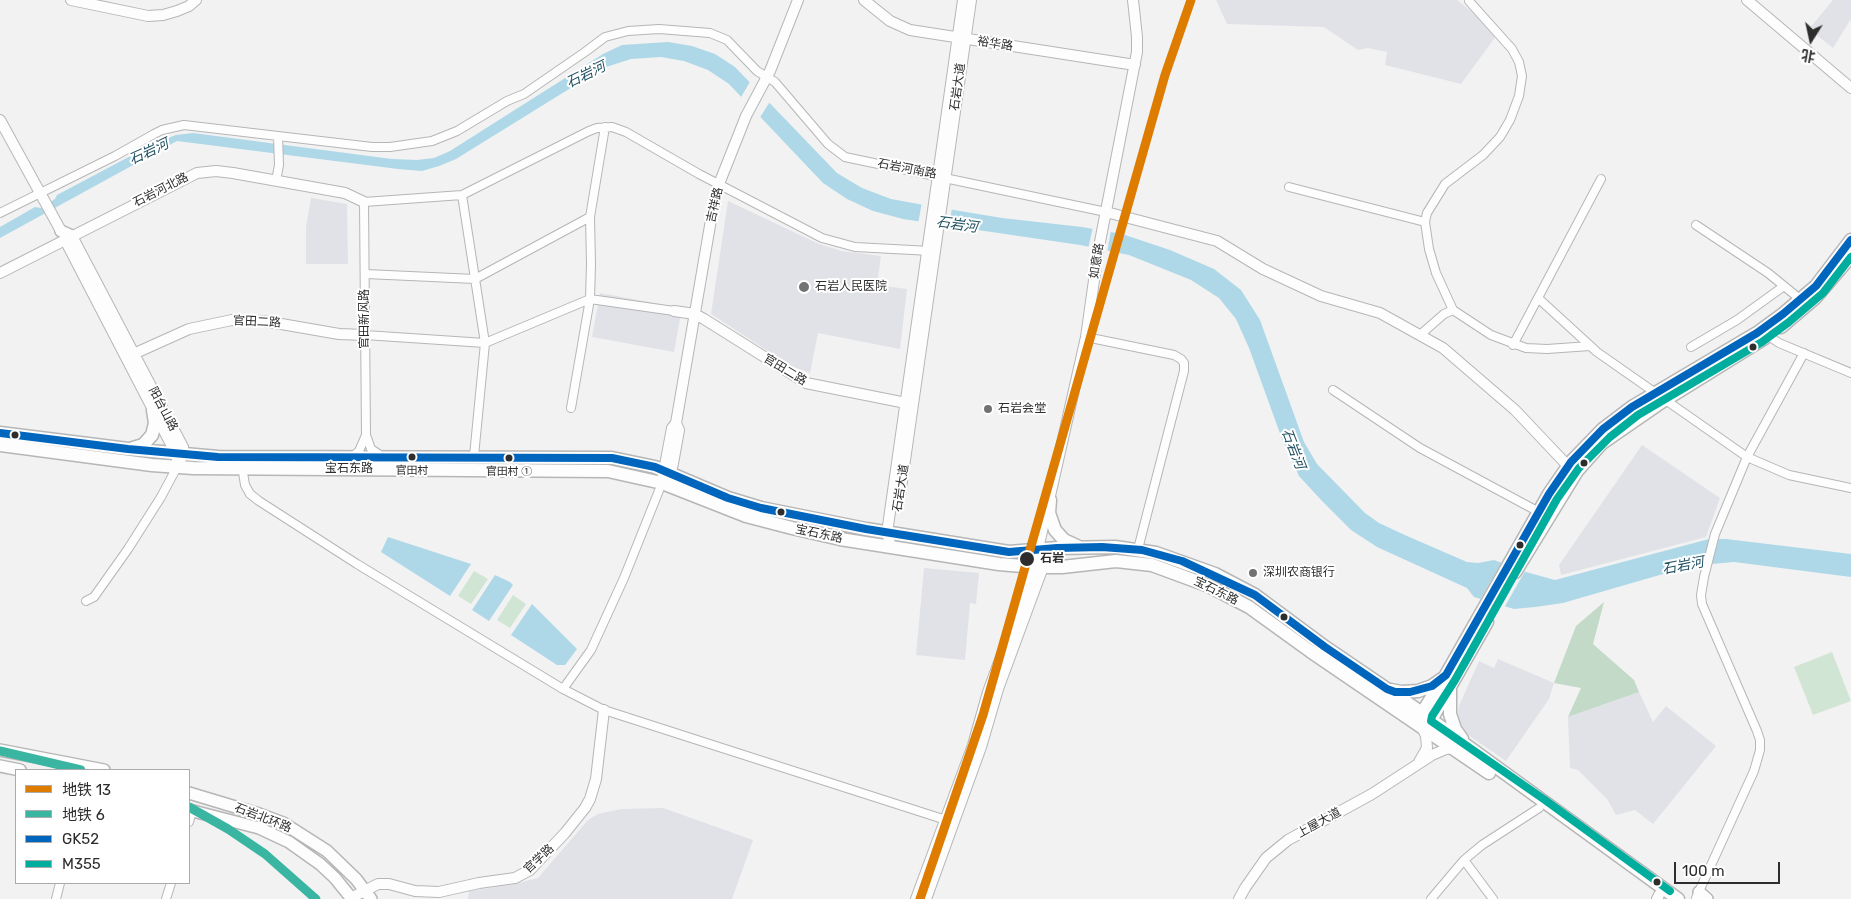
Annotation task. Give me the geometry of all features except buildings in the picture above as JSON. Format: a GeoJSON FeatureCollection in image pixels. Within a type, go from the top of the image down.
{"type":"FeatureCollection","features":[{"type":"Feature","properties":{"kind":"main road"},"geometry":{"type":"LineString","coordinates":[[1513,566],[1584,462],[1609,437],[1661,396],[1758,333],[1800,299],[1826,274],[1851,240]]}},
{"type":"Feature","properties":{"kind":"main road"},"geometry":{"type":"LineString","coordinates":[[1425,720],[1513,566],[1539,512],[1568,466],[1603,429],[1632,407],[1661,396],[1768,336],[1815,298],[1851,256]]}},
{"type":"Feature","properties":{"kind":"main road"},"geometry":{"type":"LineString","coordinates":[[128,449],[143,445],[150,438],[154,427],[153,410]]}},
{"type":"Feature","properties":{"kind":"main road","name":"宝石东路"},"geometry":{"type":"LineString","coordinates":[[0,433],[241,463],[594,470],[666,475],[724,508],[768,522],[816,534],[1005,564],[1038,567],[1128,562],[1152,565],[1192,578],[1249,606],[1310,651],[1425,720]]}},
{"type":"Feature","properties":{"kind":"main road","name":"宝石东路"},"geometry":{"type":"LineString","coordinates":[[0,445],[177,467],[349,457],[597,457],[628,460],[728,498],[761,508],[890,533],[1008,552],[1115,547],[1138,550],[1169,557],[1196,567],[1255,596],[1387,689],[1425,720]]}},
{"type":"Feature","properties":{"kind":"main road"},"geometry":{"type":"LineString","coordinates":[[1050,500],[1049,513],[1055,530],[1069,543],[1081,548]]}},
{"type":"Feature","properties":{"kind":"main road"},"geometry":{"type":"LineString","coordinates":[[1387,689],[1401,692],[1418,691],[1448,680]]}},
{"type":"Feature","properties":{"kind":"main road"},"geometry":{"type":"LineString","coordinates":[[1448,680],[1448,708],[1452,722],[1470,749]]}},
{"type":"Feature","properties":{"kind":"main road"},"geometry":{"type":"LineString","coordinates":[[1425,720],[1452,748],[1539,808],[1660,898]]}},
{"type":"Feature","properties":{"kind":"main road"},"geometry":{"type":"LineString","coordinates":[[1425,720],[1470,749],[1591,834],[1678,899]]}},
{"type":"Feature","properties":{"kind":"main road"},"geometry":{"type":"LineString","coordinates":[[0,750],[99,769]]}},
{"type":"Feature","properties":{"kind":"main road"},"geometry":{"type":"LineString","coordinates":[[0,766],[15,769]]}},
{"type":"Feature","properties":{"kind":"main road","name":"石岩北环路"},"geometry":{"type":"LineString","coordinates":[[190,793],[283,823],[327,851],[369,894]]}},
{"type":"Feature","properties":{"kind":"main road","name":"石岩北环路"},"geometry":{"type":"LineString","coordinates":[[190,814],[259,828],[289,842],[320,864],[352,898]]}},
{"type":"Feature","properties":{"kind":"street"},"geometry":{"type":"LineString","coordinates":[[71,0],[148,16],[163,15],[176,11],[189,6],[196,0]]}},
{"type":"Feature","properties":{"kind":"street","name":"吉祥路"},"geometry":{"type":"LineString","coordinates":[[666,475],[679,430],[676,423],[712,214],[719,184],[749,110],[768,77],[798,0]]}},
{"type":"Feature","properties":{"kind":"street","name":"裕华路"},"geometry":{"type":"LineString","coordinates":[[864,0],[902,28],[1135,65]]}},
{"type":"Feature","properties":{"kind":"street","name":"石岩大道"},"geometry":{"type":"LineString","coordinates":[[890,533],[942,176],[961,38],[964,0]]}},
{"type":"Feature","properties":{"kind":"street","name":"石岩大道"},"geometry":{"type":"LineString","coordinates":[[961,38],[971,0]]}},
{"type":"Feature","properties":{"kind":"street","name":"如意路"},"geometry":{"type":"LineString","coordinates":[[1038,567],[1038,550],[1086,336],[1102,225],[1135,65],[1138,44],[1133,0]]}},
{"type":"Feature","properties":{"kind":"street"},"geometry":{"type":"LineString","coordinates":[[1747,0],[1851,88]]}},
{"type":"Feature","properties":{"kind":"street"},"geometry":{"type":"LineString","coordinates":[[1469,1],[1512,50],[1519,62],[1522,76],[1519,96],[1510,120],[1500,137],[1483,155],[1446,184],[1427,213],[1425,222],[1429,249],[1436,273],[1453,310],[1491,335],[1513,345],[1526,348],[1547,349],[1590,346]]}},
{"type":"Feature","properties":{"kind":"street","name":"石岩河南路"},"geometry":{"type":"LineString","coordinates":[[0,213],[40,195],[154,134],[173,127],[193,125],[278,138],[377,147],[432,141],[456,131],[507,101],[524,94],[605,37],[628,31],[659,29],[710,33],[727,40],[757,71],[775,82],[828,144],[839,154],[851,159],[942,176],[1106,212]]}},
{"type":"Feature","properties":{"kind":"street","name":"阳台山路"},"geometry":{"type":"LineString","coordinates":[[0,120],[52,217],[66,236],[130,355],[183,447],[179,454],[177,467]]}},
{"type":"Feature","properties":{"kind":"street"},"geometry":{"type":"LineString","coordinates":[[571,408],[590,299],[590,217],[605,127]]}},
{"type":"Feature","properties":{"kind":"street"},"geometry":{"type":"LineString","coordinates":[[364,202],[462,195],[589,131],[612,127],[626,132],[811,234],[832,242],[867,248],[931,251]]}},
{"type":"Feature","properties":{"kind":"street"},"geometry":{"type":"LineString","coordinates":[[276,181],[279,158],[278,138]]}},
{"type":"Feature","properties":{"kind":"street","name":"石岩河北路"},"geometry":{"type":"LineString","coordinates":[[0,273],[66,236],[197,173],[226,172],[345,193],[364,202]]}},
{"type":"Feature","properties":{"kind":"street"},"geometry":{"type":"LineString","coordinates":[[1513,345],[1601,179]]}},
{"type":"Feature","properties":{"kind":"street"},"geometry":{"type":"LineString","coordinates":[[1289,187],[1425,222]]}},
{"type":"Feature","properties":{"kind":"street"},"geometry":{"type":"LineString","coordinates":[[462,195],[485,343],[474,456]]}},
{"type":"Feature","properties":{"kind":"street","name":"官田新风路"},"geometry":{"type":"LineString","coordinates":[[364,202],[366,436]]}},
{"type":"Feature","properties":{"kind":"street"},"geometry":{"type":"LineString","coordinates":[[1106,212],[1217,241],[1263,269],[1321,296],[1380,313],[1443,348],[1515,410],[1568,466]]}},
{"type":"Feature","properties":{"kind":"street"},"geometry":{"type":"LineString","coordinates":[[366,274],[475,279],[590,217]]}},
{"type":"Feature","properties":{"kind":"street"},"geometry":{"type":"LineString","coordinates":[[1696,225],[1768,273],[1800,299]]}},
{"type":"Feature","properties":{"kind":"street","name":"石岩大道"},"geometry":{"type":"LineString","coordinates":[[891,547],[890,533],[906,403],[931,251]]}},
{"type":"Feature","properties":{"kind":"street"},"geometry":{"type":"LineString","coordinates":[[1690,347],[1737,320],[1784,286]]}},
{"type":"Feature","properties":{"kind":"street"},"geometry":{"type":"LineString","coordinates":[[1538,298],[1590,346],[1747,457],[1789,475],[1851,488]]}},
{"type":"Feature","properties":{"kind":"street"},"geometry":{"type":"LineString","coordinates":[[365,335],[485,343],[590,299],[674,311]]}},
{"type":"Feature","properties":{"kind":"street"},"geometry":{"type":"LineString","coordinates":[[1420,335],[1444,314],[1453,310]]}},
{"type":"Feature","properties":{"kind":"street","name":"官田二路"},"geometry":{"type":"LineString","coordinates":[[674,311],[695,314],[806,383],[906,403]]}},
{"type":"Feature","properties":{"kind":"street","name":"官田二路"},"geometry":{"type":"LineString","coordinates":[[130,355],[189,329],[232,320],[264,320],[339,334],[365,335]]}},
{"type":"Feature","properties":{"kind":"street"},"geometry":{"type":"LineString","coordinates":[[1086,336],[1174,354],[1182,359],[1184,363],[1184,371],[1138,550]]}},
{"type":"Feature","properties":{"kind":"street"},"geometry":{"type":"LineString","coordinates":[[1768,336],[1779,343],[1851,373]]}},
{"type":"Feature","properties":{"kind":"street"},"geometry":{"type":"LineString","coordinates":[[1701,896],[1754,771],[1760,750],[1760,740],[1757,731],[1702,604],[1701,595],[1704,577],[1715,534],[1747,457],[1804,353]]}},
{"type":"Feature","properties":{"kind":"street","name":"阳台山路"},"geometry":{"type":"LineString","coordinates":[[130,355],[153,410],[179,454]]}},
{"type":"Feature","properties":{"kind":"street"},"geometry":{"type":"LineString","coordinates":[[1332,390],[1420,448],[1539,512]]}},
{"type":"Feature","properties":{"kind":"street"},"geometry":{"type":"LineString","coordinates":[[366,436],[368,444],[373,451],[385,457]]}},
{"type":"Feature","properties":{"kind":"street"},"geometry":{"type":"LineString","coordinates":[[349,457],[359,452],[366,436]]}},
{"type":"Feature","properties":{"kind":"street"},"geometry":{"type":"LineString","coordinates":[[241,463],[250,494],[259,501],[356,564],[563,688],[604,710],[946,820]]}},
{"type":"Feature","properties":{"kind":"street"},"geometry":{"type":"LineString","coordinates":[[86,602],[94,597],[128,549],[161,497],[177,467]]}},
{"type":"Feature","properties":{"kind":"street"},"geometry":{"type":"LineString","coordinates":[[563,688],[591,650],[624,578],[666,475]]}},
{"type":"Feature","properties":{"kind":"street"},"geometry":{"type":"LineString","coordinates":[[916,899],[973,744],[988,692],[1038,567]]}},
{"type":"Feature","properties":{"kind":"street"},"geometry":{"type":"LineString","coordinates":[[926,899],[981,747],[1038,567]]}},
{"type":"Feature","properties":{"kind":"street","name":"官学路"},"geometry":{"type":"LineString","coordinates":[[352,898],[369,894],[378,884],[415,891],[439,892],[479,883],[515,878],[530,870],[565,833],[590,799],[596,779],[604,710]]}},
{"type":"Feature","properties":{"kind":"street","name":"上屋大道"},"geometry":{"type":"LineString","coordinates":[[1416,764],[1427,748],[1425,720]]}},
{"type":"Feature","properties":{"kind":"street","name":"上屋大道"},"geometry":{"type":"LineString","coordinates":[[1239,899],[1256,871],[1276,849],[1300,833],[1372,794],[1416,764],[1446,748],[1452,748]]}},
{"type":"Feature","properties":{"kind":"street"},"geometry":{"type":"LineString","coordinates":[[1431,899],[1464,860],[1482,845],[1539,808]]}},
{"type":"Feature","properties":{"kind":"street"},"geometry":{"type":"LineString","coordinates":[[1464,860],[1493,899]]}},
{"type":"Feature","properties":{"kind":"street"},"geometry":{"type":"LineString","coordinates":[[56,899],[60,884]]}},
{"type":"Feature","properties":{"kind":"street"},"geometry":{"type":"LineString","coordinates":[[166,899],[171,884]]}},
{"type":"Feature","properties":{"kind":"shaded area"},"geometry":{"type":"Polygon","coordinates":[[[1216,0],[1457,0],[1476,15],[1496,36],[1461,84],[1385,65],[1387,52],[1368,48],[1358,50],[1324,27],[1227,24],[1216,0]]]}},
{"type":"Feature","properties":{"kind":"shaded area"},"geometry":{"type":"Polygon","coordinates":[[[1833,0],[1851,0],[1851,19],[1833,48],[1809,29],[1833,0]]]}},
{"type":"Feature","properties":{"kind":"shaded area"},"geometry":{"type":"Polygon","coordinates":[[[311,198],[347,204],[348,264],[306,264],[306,227],[311,198]]]}},
{"type":"Feature","properties":{"kind":"shaded area","name":"石岩人民医院"},"geometry":{"type":"Polygon","coordinates":[[[728,201],[819,244],[842,251],[881,256],[877,285],[907,289],[900,349],[818,333],[810,373],[791,366],[711,314],[728,201]]]}},
{"type":"Feature","properties":{"kind":"shaded area"},"geometry":{"type":"Polygon","coordinates":[[[600,293],[682,308],[674,352],[592,337],[600,293]]]}},
{"type":"Feature","properties":{"kind":"shaded area"},"geometry":{"type":"Polygon","coordinates":[[[1642,445],[1720,498],[1706,537],[1561,575],[1559,565],[1642,445]]]}},
{"type":"Feature","properties":{"kind":"shaded area"},"geometry":{"type":"Polygon","coordinates":[[[924,568],[979,573],[976,604],[970,603],[965,660],[916,655],[924,568]]]}},
{"type":"Feature","properties":{"kind":"shaded area"},"geometry":{"type":"Polygon","coordinates":[[[1498,659],[1554,683],[1549,699],[1506,761],[1468,735],[1459,721],[1458,714],[1459,706],[1479,661],[1494,668],[1498,659]]]}},
{"type":"Feature","properties":{"kind":"shaded area"},"geometry":{"type":"Polygon","coordinates":[[[1639,692],[1653,722],[1666,706],[1716,746],[1653,824],[1635,810],[1616,815],[1607,799],[1578,770],[1570,768],[1568,717],[1639,692]]]}},
{"type":"Feature","properties":{"kind":"shaded area"},"geometry":{"type":"Polygon","coordinates":[[[663,808],[753,840],[732,899],[468,899],[469,891],[510,885],[538,878],[588,820],[598,814],[621,809],[663,808]]]}},
{"type":"Feature","properties":{"kind":"green space"},"geometry":{"type":"Polygon","coordinates":[[[474,571],[488,579],[471,604],[458,596],[474,571]]]}},
{"type":"Feature","properties":{"kind":"green space"},"geometry":{"type":"Polygon","coordinates":[[[513,595],[526,604],[510,628],[497,620],[513,595]]]}},
{"type":"Feature","properties":{"kind":"green space"},"geometry":{"type":"Polygon","coordinates":[[[1604,602],[1593,644],[1634,680],[1639,692],[1568,717],[1581,688],[1554,683],[1576,626],[1604,602]]]}},
{"type":"Feature","properties":{"kind":"green space"},"geometry":{"type":"Polygon","coordinates":[[[1832,652],[1851,701],[1813,715],[1794,667],[1832,652]]]}},
{"type":"Feature","properties":{"kind":"water","name":"石岩河"},"geometry":{"type":"Polygon","coordinates":[[[668,42],[692,46],[715,54],[735,67],[837,173],[862,188],[891,199],[924,205],[1002,218],[1082,227],[1122,234],[1170,250],[1214,269],[1241,290],[1260,320],[1304,442],[1317,464],[1365,513],[1379,523],[1407,536],[1467,562],[1478,563],[1494,560],[1555,580],[1709,539],[1726,539],[1851,554],[1851,577],[1734,562],[1701,565],[1563,603],[1535,607],[1514,609],[1474,597],[1467,588],[1377,547],[1351,530],[1299,476],[1282,439],[1249,348],[1236,319],[1219,298],[1191,280],[1129,255],[1080,245],[903,219],[873,211],[847,199],[823,183],[729,84],[708,70],[684,61],[661,57],[631,59],[603,68],[456,159],[422,171],[177,141],[0,238],[0,227],[35,207],[41,208],[55,199],[57,195],[155,143],[176,135],[193,133],[392,159],[417,160],[434,158],[450,151],[603,54],[622,45],[668,42]]]}},
{"type":"Feature","properties":{"kind":"water"},"geometry":{"type":"Polygon","coordinates":[[[388,537],[471,564],[450,596],[381,552],[388,537]]]}},
{"type":"Feature","properties":{"kind":"water"},"geometry":{"type":"Polygon","coordinates":[[[495,575],[513,585],[489,621],[472,610],[495,575]]]}},
{"type":"Feature","properties":{"kind":"water"},"geometry":{"type":"Polygon","coordinates":[[[532,604],[577,649],[565,665],[557,665],[511,635],[532,604]]]}},
{"type":"Feature","properties":{"kind":"pier"},"geometry":{"type":"Polygon","coordinates":[[[751,80],[771,100],[759,119],[740,99],[751,80]]]}},
{"type":"Feature","properties":{"kind":"pier"},"geometry":{"type":"Polygon","coordinates":[[[922,202],[952,207],[949,229],[918,224],[922,202]]]}},
{"type":"Feature","properties":{"kind":"pier"},"geometry":{"type":"Polygon","coordinates":[[[1093,227],[1111,230],[1107,253],[1088,249],[1093,227]]]}},
{"type":"Feature","properties":{"kind":"pier"},"geometry":{"type":"Polygon","coordinates":[[[1502,562],[1525,571],[1504,608],[1479,601],[1502,562]]]}},
{"type":"Feature","properties":{"kind":"metro line","name":"13"},"geometry":{"type":"LineString","coordinates":[[920,899],[983,715],[1165,75],[1191,0]]}},
{"type":"Feature","properties":{"kind":"metro line","name":"6"},"geometry":{"type":"LineString","coordinates":[[0,751],[77,769]]}},
{"type":"Feature","properties":{"kind":"metro line","name":"6"},"geometry":{"type":"LineString","coordinates":[[190,808],[228,829],[265,854],[316,899]]}},
{"type":"Feature","properties":{"kind":"transit line","name":"GK52"},"geometry":{"type":"LineString","coordinates":[[0,433],[128,449],[218,457],[612,458],[655,467],[728,498],[761,508],[866,529],[1009,552],[1102,547],[1142,550],[1182,561],[1255,595],[1325,647],[1387,689],[1395,692],[1410,692],[1432,686],[1446,675],[1549,494],[1571,462],[1603,429],[1632,407],[1757,333],[1783,314],[1816,286],[1851,240]]}},
{"type":"Feature","properties":{"kind":"transit line","name":"M355"},"geometry":{"type":"LineString","coordinates":[[1670,891],[1545,800],[1431,721],[1432,716],[1455,680],[1557,499],[1579,468],[1610,437],[1638,415],[1762,342],[1789,322],[1823,293],[1851,257]]}},
{"type":"Feature","properties":{"kind":"place","name":"石岩人民医院"},"geometry":{"type":"Point","coordinates":[804,287]}},
{"type":"Feature","properties":{"kind":"place","name":"石岩会堂"},"geometry":{"type":"Point","coordinates":[988,409]}},
{"type":"Feature","properties":{"kind":"place","name":"官田村"},"geometry":{"type":"Point","coordinates":[412,457]}},
{"type":"Feature","properties":{"kind":"place","name":"官田村 ①"},"geometry":{"type":"Point","coordinates":[509,458]}},
{"type":"Feature","properties":{"kind":"place","name":"石岩"},"geometry":{"type":"Point","coordinates":[1027,559]}},
{"type":"Feature","properties":{"kind":"place","name":"深圳农商银行"},"geometry":{"type":"Point","coordinates":[1253,573]}}]}
